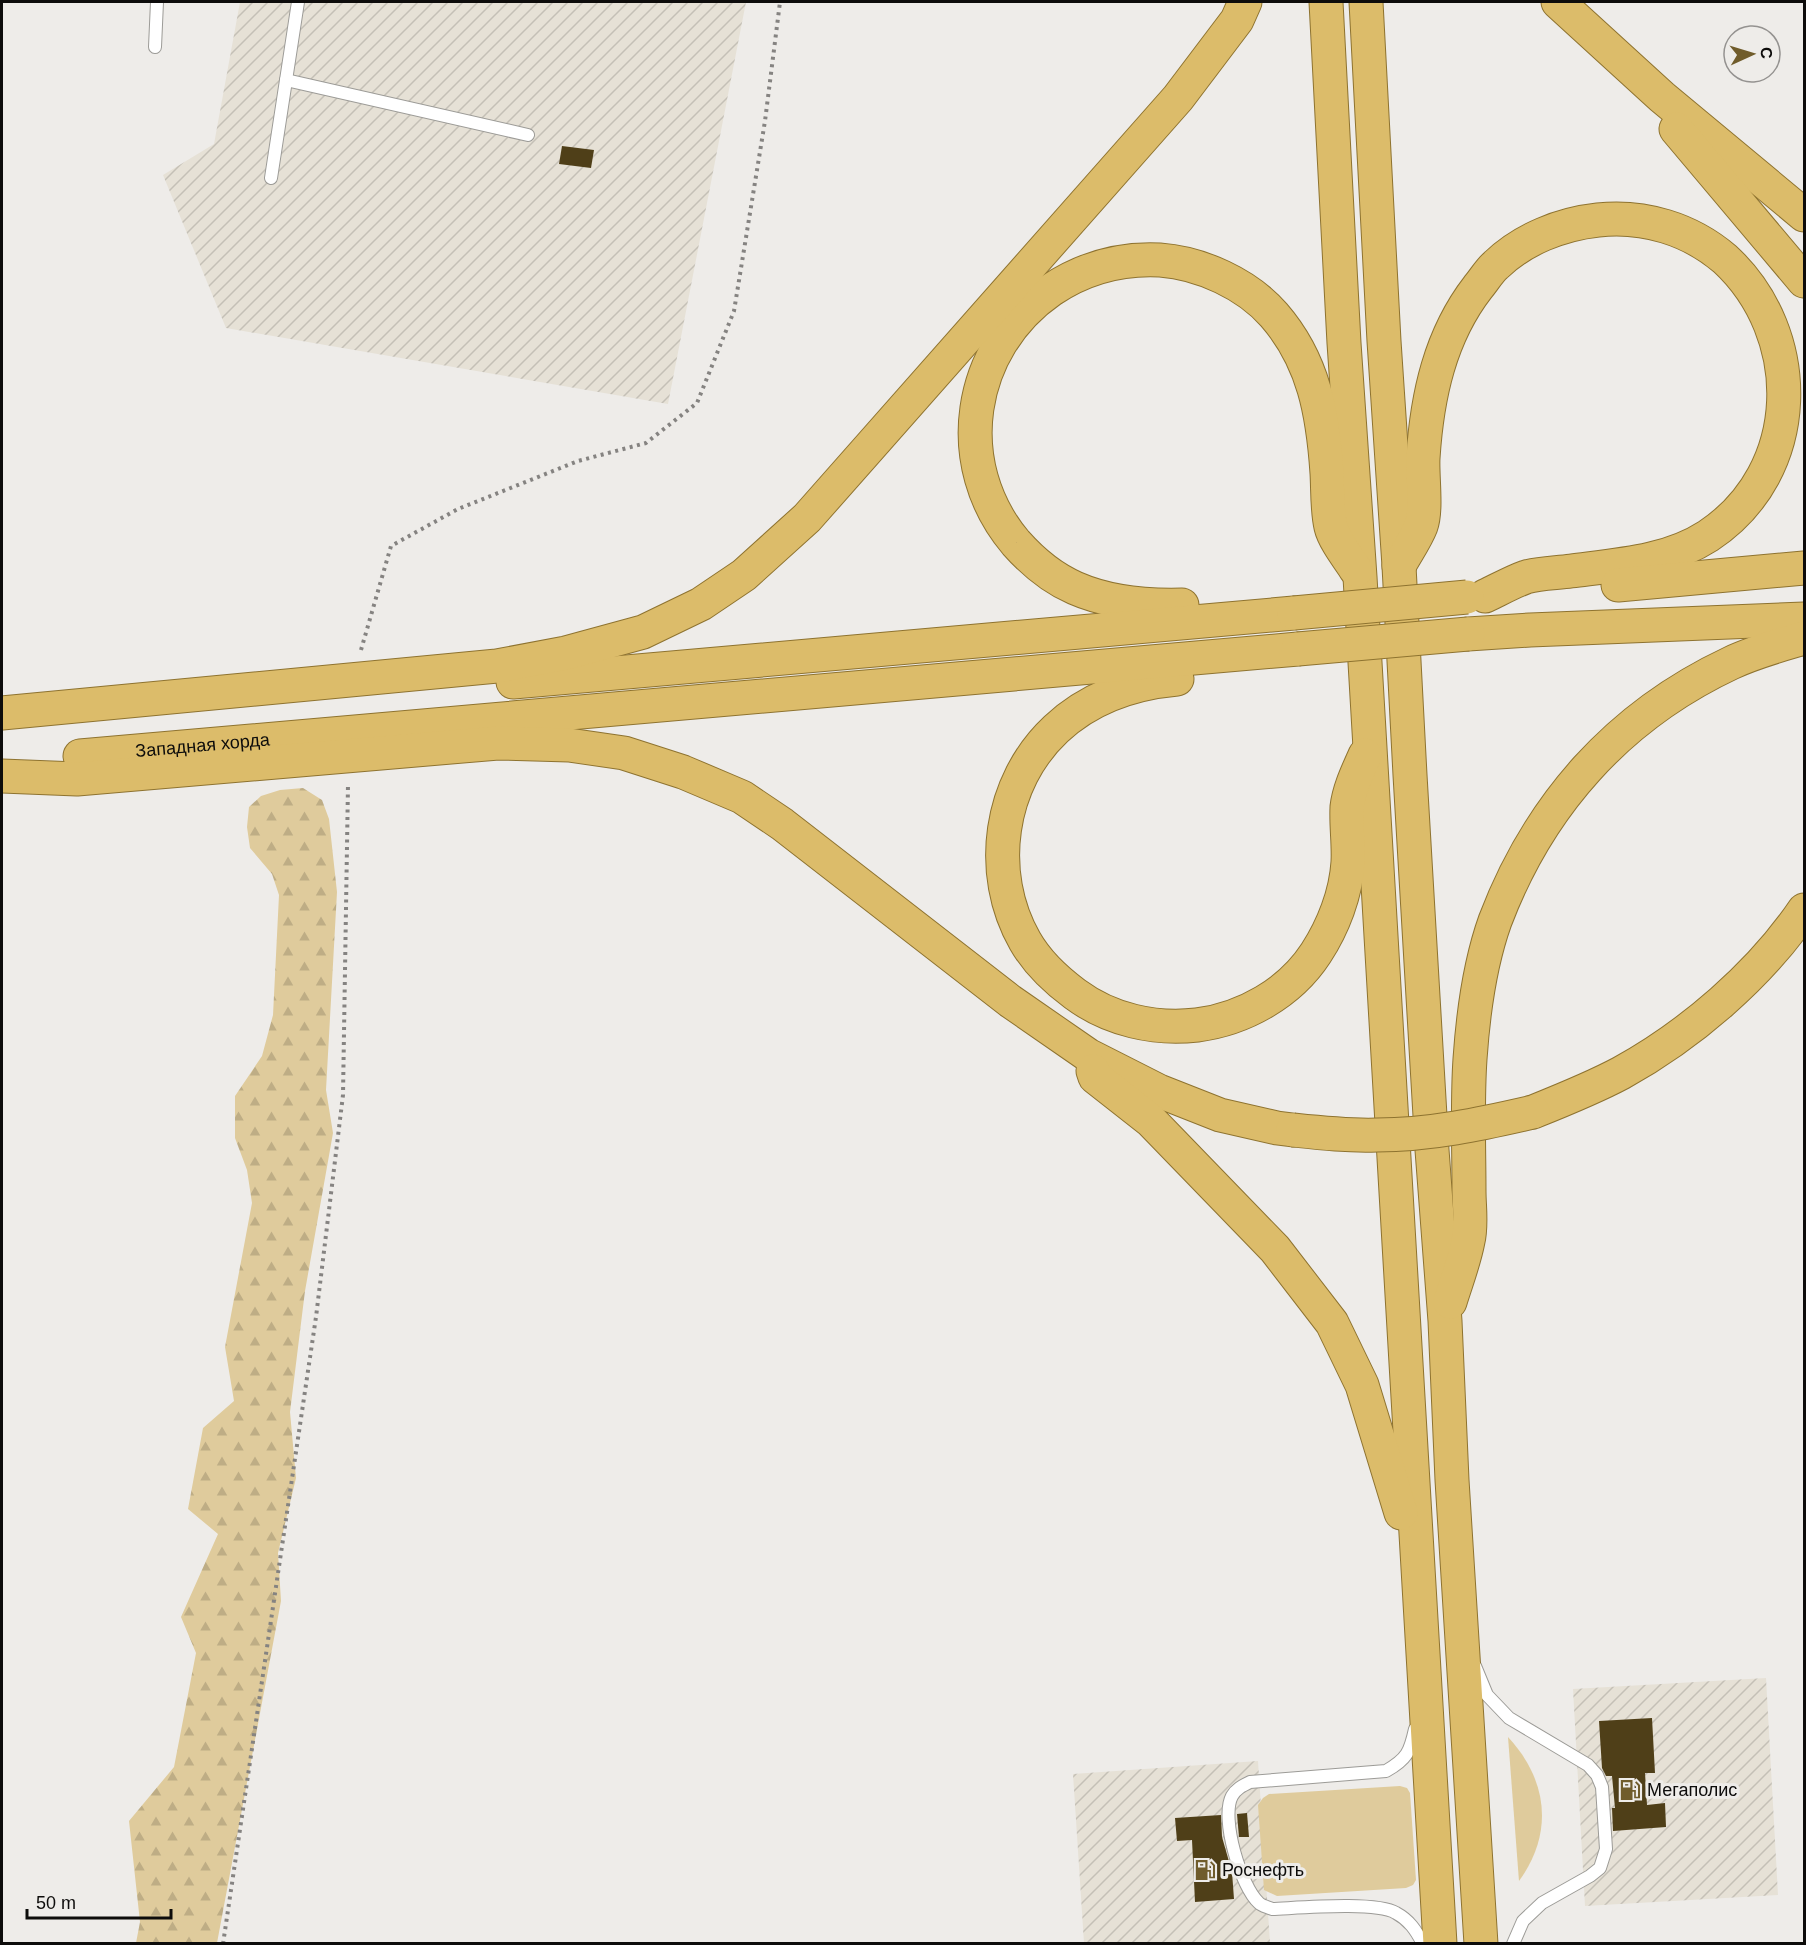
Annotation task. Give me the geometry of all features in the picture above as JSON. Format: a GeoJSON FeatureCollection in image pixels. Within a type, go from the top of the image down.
{"type":"FeatureCollection","features":[{"type":"Feature","properties":{"kind":"highway"},"geometry":{"type":"LineString","coordinates":[[2,713],[497,666],[566,653],[643,632],[701,604],[744,575],[807,518],[1178,98],[1237,20],[1245,2]]}},
{"type":"Feature","properties":{"kind":"highway"},"geometry":{"type":"LineString","coordinates":[[1326,2],[1344,343],[1360,577],[1440,1944]]}},
{"type":"Feature","properties":{"kind":"highway"},"geometry":{"type":"LineString","coordinates":[[1366,2],[1384,341],[1481,1944]]}},
{"type":"Feature","properties":{"kind":"highway"},"geometry":{"type":"LineString","coordinates":[[1558,2],[1662,97],[1804,215]]}},
{"type":"Feature","properties":{"kind":"highway"},"geometry":{"type":"LineString","coordinates":[[1603,43],[1804,281]]}},
{"type":"Feature","properties":{"kind":"highway"},"geometry":{"type":"LineString","coordinates":[[1399,566],[1422,524],[1423,459],[1428,412],[1436,370],[1450,332],[1467,301],[1495,266],[1521,245],[1577,222],[1613,218],[1646,221],[1692,235],[1739,270],[1759,296],[1777,329],[1788,384],[1787,412],[1771,465],[1758,488],[1743,507],[1724,524],[1705,538],[1684,549],[1653,559],[1528,577],[1476,597]]}},
{"type":"Feature","properties":{"kind":"highway"},"geometry":{"type":"LineString","coordinates":[[1294,613],[1237,602],[1141,605],[1100,597],[1073,587],[1042,569],[1006,531],[991,506],[981,476],[975,448],[976,420],[981,386],[990,363],[1003,337],[1035,301],[1064,281],[1091,269],[1120,261],[1145,259],[1188,265],[1209,272],[1255,297],[1274,315],[1293,341],[1307,366],[1313,383],[1325,441],[1331,529],[1360,577]]}},
{"type":"Feature","properties":{"kind":"highway","name":"Западная хорда"},"geometry":{"type":"LineString","coordinates":[[2,727],[1804,568]]}},
{"type":"Feature","properties":{"kind":"highway","name":"Западная хорда"},"geometry":{"type":"LineString","coordinates":[[2,763],[1468,634],[1804,619]]}},
{"type":"Feature","properties":{"kind":"highway"},"geometry":{"type":"LineString","coordinates":[[1445,1321],[1469,1239],[1470,1061],[1475,1008],[1495,923],[1521,862],[1551,811],[1570,788],[1610,745],[1655,707],[1679,691],[1733,662],[1804,638]]}},
{"type":"Feature","properties":{"kind":"highway"},"geometry":{"type":"LineString","coordinates":[[1298,648],[1251,670],[1166,680],[1134,686],[1110,695],[1076,713],[1056,729],[1041,746],[1024,769],[1013,794],[1002,846],[1003,871],[1011,906],[1025,941],[1040,962],[1062,984],[1087,1003],[1116,1016],[1156,1025],[1185,1026],[1210,1023],[1232,1017],[1270,998],[1287,986],[1315,955],[1336,914],[1348,864],[1347,807],[1369,742]]}},
{"type":"Feature","properties":{"kind":"highway"},"geometry":{"type":"LineString","coordinates":[[2,776],[77,779],[498,743],[569,745],[624,753],[683,772],[742,797],[782,824],[1010,1001],[1088,1055],[1159,1091],[1220,1115],[1293,1130],[1337,1135],[1406,1134],[1461,1128],[1533,1112],[1621,1073],[1662,1048],[1712,1010],[1764,960],[1804,910]]}},
{"type":"Feature","properties":{"kind":"highway"},"geometry":{"type":"LineString","coordinates":[[1088,1055],[1095,1077],[1151,1121],[1275,1249],[1332,1323],[1362,1385],[1416,1564]]}},
{"type":"Feature","properties":{"kind":"lane"},"geometry":{"type":"LineString","coordinates":[[155,47],[157,2]]}},
{"type":"Feature","properties":{"kind":"lane"},"geometry":{"type":"LineString","coordinates":[[271,178],[298,2]]}},
{"type":"Feature","properties":{"kind":"lane"},"geometry":{"type":"LineString","coordinates":[[286,80],[528,135]]}},
{"type":"Feature","properties":{"kind":"lane"},"geometry":{"type":"LineString","coordinates":[[1461,1632],[1487,1695],[1509,1718],[1588,1765],[1597,1775],[1602,1787],[1606,1849],[1600,1868],[1542,1903],[1523,1921],[1513,1944]]}},
{"type":"Feature","properties":{"kind":"lane"},"geometry":{"type":"LineString","coordinates":[[1423,1944],[1414,1927],[1395,1912],[1376,1906],[1272,1909],[1260,1904],[1251,1892],[1235,1856],[1231,1842],[1228,1807],[1231,1797],[1238,1788],[1250,1782],[1386,1771],[1400,1762],[1410,1750],[1424,1683]]}},
{"type":"Feature","properties":{"kind":"path"},"geometry":{"type":"LineString","coordinates":[[361,650],[391,546],[458,509],[578,461],[646,443],[697,404],[734,311],[765,121],[780,2]]}},
{"type":"Feature","properties":{"kind":"path"},"geometry":{"type":"LineString","coordinates":[[223,1944],[314,1329],[343,1095],[348,784]]}},
{"type":"Feature","properties":{"kind":"shaded area"},"geometry":{"type":"Polygon","coordinates":[[[240,2],[746,2],[668,404],[226,328],[163,175],[214,144],[240,2]]]}},
{"type":"Feature","properties":{"kind":"shaded area"},"geometry":{"type":"Polygon","coordinates":[[[1766,1678],[1778,1895],[1585,1906],[1573,1689],[1766,1678]]]}},
{"type":"Feature","properties":{"kind":"shaded area"},"geometry":{"type":"Polygon","coordinates":[[[1258,1761],[1270,1943],[1084,1943],[1073,1774],[1258,1761]]]}},
{"type":"Feature","properties":{"kind":"green space"},"geometry":{"type":"Polygon","coordinates":[[[303,788],[322,800],[329,819],[337,892],[326,1090],[333,1133],[305,1291],[290,1412],[296,1478],[278,1553],[281,1601],[217,1943],[136,1943],[140,1922],[129,1821],[174,1767],[196,1653],[181,1617],[218,1534],[188,1509],[203,1428],[234,1401],[225,1347],[252,1203],[247,1170],[235,1138],[235,1096],[262,1056],[273,1015],[279,895],[272,874],[250,848],[247,827],[249,807],[261,796],[280,790],[303,788]]]}},
{"type":"Feature","properties":{"kind":"green space"},"geometry":{"type":"Polygon","coordinates":[[[1508,1737],[1532,1771],[1542,1807],[1538,1844],[1519,1881],[1508,1737]]]}},
{"type":"Feature","properties":{"kind":"green space"},"geometry":{"type":"Polygon","coordinates":[[[1400,1786],[1407,1788],[1410,1793],[1416,1880],[1413,1885],[1406,1888],[1277,1896],[1264,1890],[1258,1805],[1263,1798],[1269,1794],[1400,1786]]]}},
{"type":"Feature","properties":{"kind":"building"},"geometry":{"type":"Polygon","coordinates":[[[562,146],[594,150],[591,168],[559,164],[562,146]]]}},
{"type":"Feature","properties":{"kind":"building"},"geometry":{"type":"Polygon","coordinates":[[[1652,1718],[1655,1773],[1645,1773],[1647,1805],[1665,1803],[1666,1827],[1613,1831],[1612,1808],[1615,1808],[1612,1776],[1606,1776],[1602,1768],[1599,1721],[1652,1718]]]}},
{"type":"Feature","properties":{"kind":"building"},"geometry":{"type":"Polygon","coordinates":[[[1247,1813],[1249,1837],[1239,1837],[1237,1814],[1247,1813]]]}},
{"type":"Feature","properties":{"kind":"building"},"geometry":{"type":"Polygon","coordinates":[[[1221,1815],[1222,1837],[1232,1872],[1234,1899],[1195,1902],[1192,1840],[1177,1841],[1175,1818],[1221,1815]]]}},
{"type":"Feature","properties":{"kind":"place","name":"Мегаполис"},"geometry":{"type":"Point","coordinates":[1630,1790]}},
{"type":"Feature","properties":{"kind":"place","name":"Роснефть"},"geometry":{"type":"Point","coordinates":[1205,1870]}}]}
